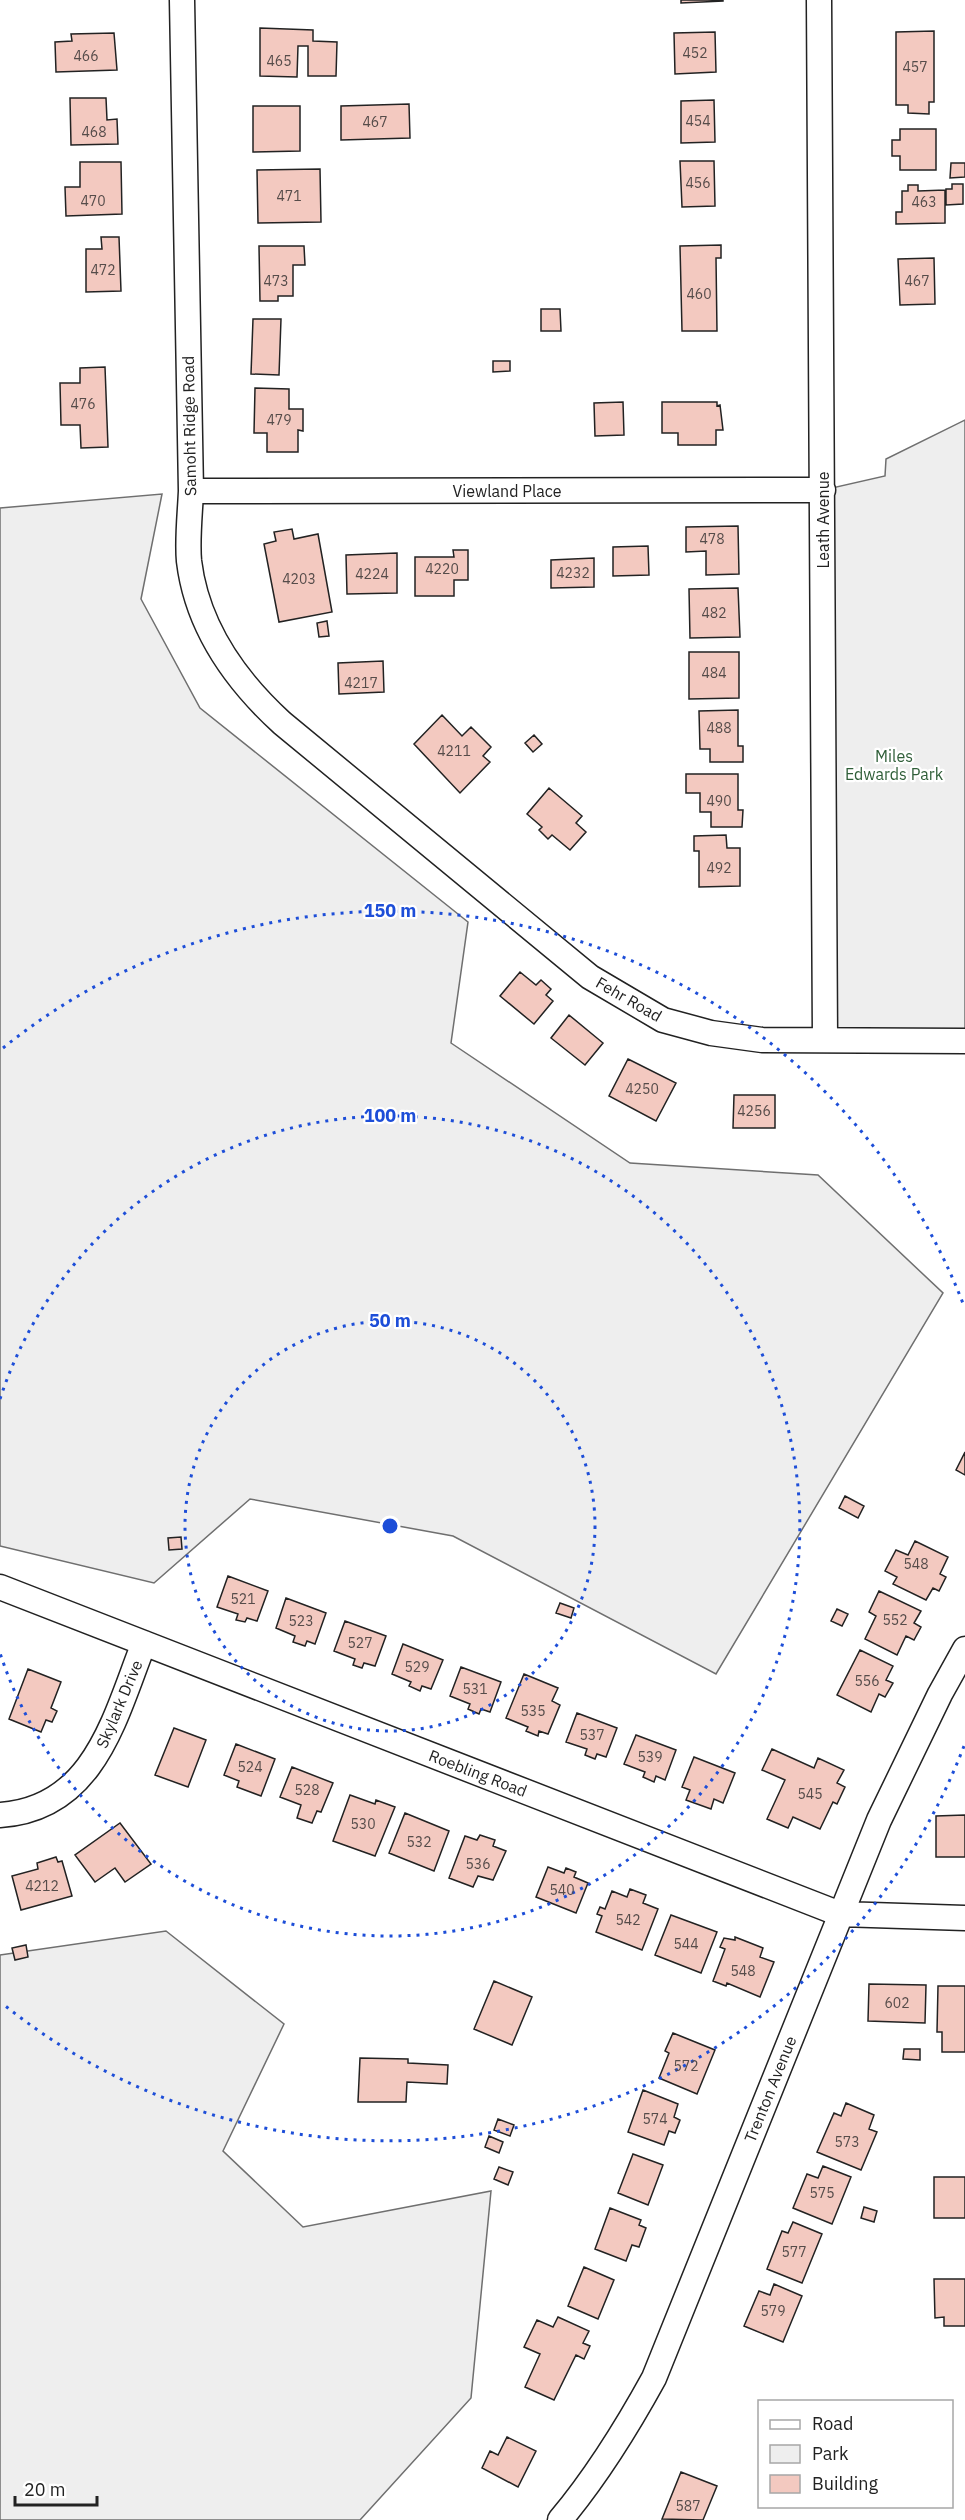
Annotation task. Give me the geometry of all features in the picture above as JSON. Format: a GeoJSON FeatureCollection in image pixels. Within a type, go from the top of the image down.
{"type":"FeatureCollection","features":[{"type":"Feature","properties":{"kind":"street","name":"Samoht Ridge Road"},"geometry":{"type":"LineString","coordinates":[[182,0],[191,491],[189,561],[197,598],[211,634],[230,667],[254,697],[360,786]]}},
{"type":"Feature","properties":{"kind":"street","name":"Leath Avenue"},"geometry":{"type":"LineString","coordinates":[[819,0],[825,1039]]}},
{"type":"Feature","properties":{"kind":"street","name":"Viewland Place"},"geometry":{"type":"LineString","coordinates":[[191,491],[822,490]]}},
{"type":"Feature","properties":{"kind":"street","name":"Fehr Road"},"geometry":{"type":"LineString","coordinates":[[360,786],[591,977],[663,1020],[711,1033],[762,1040],[965,1041]]}},
{"type":"Feature","properties":{"kind":"street","name":"Roebling Road"},"geometry":{"type":"LineString","coordinates":[[0,1587],[840,1914],[965,1918]]}},
{"type":"Feature","properties":{"kind":"street","name":"Skylark Drive"},"geometry":{"type":"LineString","coordinates":[[0,1815],[27,1810],[51,1800],[71,1787],[89,1769],[103,1748],[144,1643]]}},
{"type":"Feature","properties":{"kind":"street","name":"Trenton Avenue"},"geometry":{"type":"LineString","coordinates":[[560,2520],[588,2487],[624,2434],[654,2378],[879,1820],[965,1648]]}},
{"type":"Feature","properties":{"kind":"green space","name":"Miles Edwards Park"},"geometry":{"type":"Polygon","coordinates":[[[965,420],[965,1041],[825,1039],[823,490],[885,476],[886,459],[965,420]]]}},
{"type":"Feature","properties":{"kind":"green space"},"geometry":{"type":"Polygon","coordinates":[[[162,494],[141,599],[200,708],[468,922],[451,1043],[630,1163],[818,1175],[943,1293],[716,1674],[453,1536],[250,1499],[154,1583],[0,1546],[0,508],[162,494]]]}},
{"type":"Feature","properties":{"kind":"green space"},"geometry":{"type":"Polygon","coordinates":[[[166,1931],[284,2024],[223,2151],[303,2227],[491,2191],[471,2398],[360,2520],[0,2520],[0,1955],[166,1931]]]}},
{"type":"Feature","properties":{"kind":"building"},"geometry":{"type":"Polygon","coordinates":[[[681,0],[723,0],[723,1],[681,3],[681,0]]]}},
{"type":"Feature","properties":{"kind":"building"},"geometry":{"type":"Polygon","coordinates":[[[260,28],[313,30],[313,41],[337,42],[336,76],[308,76],[308,46],[298,46],[297,77],[260,76],[260,28]]]}},
{"type":"Feature","properties":{"kind":"building"},"geometry":{"type":"Polygon","coordinates":[[[934,31],[934,102],[929,102],[929,114],[908,113],[908,105],[896,105],[896,32],[934,31]]]}},
{"type":"Feature","properties":{"kind":"building"},"geometry":{"type":"Polygon","coordinates":[[[715,32],[716,72],[675,74],[674,33],[715,32]]]}},
{"type":"Feature","properties":{"kind":"building"},"geometry":{"type":"Polygon","coordinates":[[[114,33],[117,70],[56,72],[55,42],[72,41],[71,34],[114,33]]]}},
{"type":"Feature","properties":{"kind":"building"},"geometry":{"type":"Polygon","coordinates":[[[70,98],[106,98],[107,120],[117,119],[118,144],[71,145],[70,98]]]}},
{"type":"Feature","properties":{"kind":"building"},"geometry":{"type":"Polygon","coordinates":[[[714,100],[715,142],[681,143],[681,101],[714,100]]]}},
{"type":"Feature","properties":{"kind":"building"},"geometry":{"type":"Polygon","coordinates":[[[409,104],[410,138],[341,140],[341,106],[409,104]]]}},
{"type":"Feature","properties":{"kind":"building"},"geometry":{"type":"Polygon","coordinates":[[[253,106],[300,106],[300,151],[253,152],[253,106]]]}},
{"type":"Feature","properties":{"kind":"building"},"geometry":{"type":"Polygon","coordinates":[[[900,129],[936,129],[936,170],[900,170],[900,156],[892,156],[892,140],[900,140],[900,129]]]}},
{"type":"Feature","properties":{"kind":"building"},"geometry":{"type":"Polygon","coordinates":[[[680,161],[714,161],[715,206],[682,207],[680,161]]]}},
{"type":"Feature","properties":{"kind":"building"},"geometry":{"type":"Polygon","coordinates":[[[80,162],[121,162],[122,214],[66,216],[65,187],[80,187],[80,162]]]}},
{"type":"Feature","properties":{"kind":"building"},"geometry":{"type":"Polygon","coordinates":[[[951,163],[965,163],[965,177],[950,178],[951,163]]]}},
{"type":"Feature","properties":{"kind":"building"},"geometry":{"type":"Polygon","coordinates":[[[320,169],[321,222],[258,223],[257,170],[320,169]]]}},
{"type":"Feature","properties":{"kind":"building"},"geometry":{"type":"Polygon","coordinates":[[[952,184],[963,184],[963,204],[946,205],[946,189],[952,189],[952,184]]]}},
{"type":"Feature","properties":{"kind":"building"},"geometry":{"type":"Polygon","coordinates":[[[908,185],[918,185],[918,191],[945,190],[945,223],[896,224],[896,212],[902,212],[902,191],[908,191],[908,185]]]}},
{"type":"Feature","properties":{"kind":"building"},"geometry":{"type":"Polygon","coordinates":[[[101,237],[119,237],[121,291],[86,292],[86,249],[102,249],[101,237]]]}},
{"type":"Feature","properties":{"kind":"building"},"geometry":{"type":"Polygon","coordinates":[[[721,245],[721,258],[716,258],[717,331],[682,331],[680,246],[721,245]]]}},
{"type":"Feature","properties":{"kind":"building"},"geometry":{"type":"Polygon","coordinates":[[[259,246],[304,246],[305,265],[293,265],[293,296],[278,296],[278,301],[260,301],[259,246]]]}},
{"type":"Feature","properties":{"kind":"building"},"geometry":{"type":"Polygon","coordinates":[[[934,258],[935,304],[900,305],[898,259],[934,258]]]}},
{"type":"Feature","properties":{"kind":"building"},"geometry":{"type":"Polygon","coordinates":[[[541,309],[560,309],[561,331],[541,331],[541,309]]]}},
{"type":"Feature","properties":{"kind":"building"},"geometry":{"type":"Polygon","coordinates":[[[253,319],[281,319],[279,375],[251,374],[253,319]]]}},
{"type":"Feature","properties":{"kind":"building"},"geometry":{"type":"Polygon","coordinates":[[[493,361],[510,361],[510,371],[493,372],[493,361]]]}},
{"type":"Feature","properties":{"kind":"building"},"geometry":{"type":"Polygon","coordinates":[[[105,367],[108,447],[81,448],[80,425],[61,425],[60,383],[80,383],[80,368],[105,367]]]}},
{"type":"Feature","properties":{"kind":"building"},"geometry":{"type":"Polygon","coordinates":[[[255,388],[289,389],[289,409],[303,409],[303,431],[298,430],[298,452],[267,452],[267,433],[254,433],[255,388]]]}},
{"type":"Feature","properties":{"kind":"building"},"geometry":{"type":"Polygon","coordinates":[[[623,402],[624,435],[595,436],[594,403],[623,402]]]}},
{"type":"Feature","properties":{"kind":"building"},"geometry":{"type":"Polygon","coordinates":[[[662,402],[717,402],[717,406],[720,405],[723,430],[716,430],[716,445],[678,445],[678,433],[662,433],[662,402]]]}},
{"type":"Feature","properties":{"kind":"building"},"geometry":{"type":"Polygon","coordinates":[[[738,526],[739,574],[706,575],[706,551],[686,552],[686,527],[738,526]]]}},
{"type":"Feature","properties":{"kind":"building"},"geometry":{"type":"Polygon","coordinates":[[[292,529],[294,539],[318,534],[332,612],[279,622],[264,544],[276,541],[274,532],[292,529]]]}},
{"type":"Feature","properties":{"kind":"building"},"geometry":{"type":"Polygon","coordinates":[[[648,546],[649,575],[613,576],[613,547],[648,546]]]}},
{"type":"Feature","properties":{"kind":"building"},"geometry":{"type":"Polygon","coordinates":[[[453,550],[468,550],[468,580],[454,580],[454,596],[415,596],[415,557],[454,557],[453,550]]]}},
{"type":"Feature","properties":{"kind":"building"},"geometry":{"type":"Polygon","coordinates":[[[397,553],[397,593],[347,594],[346,555],[397,553]]]}},
{"type":"Feature","properties":{"kind":"building"},"geometry":{"type":"Polygon","coordinates":[[[594,558],[594,587],[551,588],[551,560],[594,558]]]}},
{"type":"Feature","properties":{"kind":"building"},"geometry":{"type":"Polygon","coordinates":[[[738,588],[740,637],[690,638],[689,589],[738,588]]]}},
{"type":"Feature","properties":{"kind":"building"},"geometry":{"type":"Polygon","coordinates":[[[327,621],[329,636],[319,637],[317,623],[327,621]]]}},
{"type":"Feature","properties":{"kind":"building"},"geometry":{"type":"Polygon","coordinates":[[[689,652],[739,652],[739,698],[689,699],[689,652]]]}},
{"type":"Feature","properties":{"kind":"building"},"geometry":{"type":"Polygon","coordinates":[[[383,661],[384,692],[339,694],[338,663],[383,661]]]}},
{"type":"Feature","properties":{"kind":"building"},"geometry":{"type":"Polygon","coordinates":[[[738,710],[738,746],[743,746],[743,762],[710,762],[710,749],[700,749],[699,711],[738,710]]]}},
{"type":"Feature","properties":{"kind":"building"},"geometry":{"type":"Polygon","coordinates":[[[442,715],[462,736],[471,727],[491,747],[483,756],[490,762],[460,793],[414,744],[442,715]]]}},
{"type":"Feature","properties":{"kind":"building"},"geometry":{"type":"Polygon","coordinates":[[[534,735],[542,744],[533,752],[525,743],[534,735]]]}},
{"type":"Feature","properties":{"kind":"building"},"geometry":{"type":"Polygon","coordinates":[[[686,774],[738,774],[738,810],[743,810],[742,827],[711,827],[711,812],[700,812],[700,793],[686,793],[686,774]]]}},
{"type":"Feature","properties":{"kind":"building"},"geometry":{"type":"Polygon","coordinates":[[[549,788],[582,816],[576,823],[586,832],[570,850],[552,835],[548,839],[539,830],[542,827],[527,814],[549,788]]]}},
{"type":"Feature","properties":{"kind":"building"},"geometry":{"type":"Polygon","coordinates":[[[726,835],[727,848],[740,848],[740,886],[699,887],[699,851],[694,851],[694,836],[726,835]]]}},
{"type":"Feature","properties":{"kind":"building"},"geometry":{"type":"Polygon","coordinates":[[[520,972],[536,985],[541,980],[551,989],[546,995],[553,1001],[534,1024],[500,996],[520,972]]]}},
{"type":"Feature","properties":{"kind":"building"},"geometry":{"type":"Polygon","coordinates":[[[569,1015],[603,1043],[585,1065],[551,1038],[569,1015]]]}},
{"type":"Feature","properties":{"kind":"building"},"geometry":{"type":"Polygon","coordinates":[[[628,1059],[676,1083],[656,1121],[609,1096],[628,1059]]]}},
{"type":"Feature","properties":{"kind":"building"},"geometry":{"type":"Polygon","coordinates":[[[734,1095],[775,1095],[775,1128],[733,1128],[734,1095]]]}},
{"type":"Feature","properties":{"kind":"building"},"geometry":{"type":"Polygon","coordinates":[[[965,1452],[965,1475],[956,1470],[965,1452]]]}},
{"type":"Feature","properties":{"kind":"building"},"geometry":{"type":"Polygon","coordinates":[[[845,1496],[864,1506],[858,1518],[839,1508],[845,1496]]]}},
{"type":"Feature","properties":{"kind":"building"},"geometry":{"type":"Polygon","coordinates":[[[181,1537],[182,1549],[169,1550],[168,1538],[181,1537]]]}},
{"type":"Feature","properties":{"kind":"building"},"geometry":{"type":"Polygon","coordinates":[[[915,1541],[948,1557],[940,1574],[946,1577],[939,1591],[933,1588],[926,1600],[893,1584],[897,1577],[885,1571],[896,1550],[908,1555],[915,1541]]]}},
{"type":"Feature","properties":{"kind":"building"},"geometry":{"type":"Polygon","coordinates":[[[228,1576],[268,1591],[257,1621],[247,1618],[245,1622],[236,1620],[238,1614],[217,1607],[228,1576]]]}},
{"type":"Feature","properties":{"kind":"building"},"geometry":{"type":"Polygon","coordinates":[[[879,1591],[921,1611],[914,1623],[921,1627],[914,1640],[906,1636],[897,1655],[865,1639],[876,1616],[869,1612],[879,1591]]]}},
{"type":"Feature","properties":{"kind":"building"},"geometry":{"type":"Polygon","coordinates":[[[286,1598],[326,1613],[315,1644],[307,1641],[305,1646],[293,1642],[295,1636],[276,1628],[286,1598]]]}},
{"type":"Feature","properties":{"kind":"building"},"geometry":{"type":"Polygon","coordinates":[[[560,1603],[574,1608],[571,1618],[556,1613],[560,1603]]]}},
{"type":"Feature","properties":{"kind":"building"},"geometry":{"type":"Polygon","coordinates":[[[837,1609],[848,1614],[842,1626],[831,1621],[837,1609]]]}},
{"type":"Feature","properties":{"kind":"building"},"geometry":{"type":"Polygon","coordinates":[[[345,1621],[386,1636],[375,1666],[364,1663],[362,1668],[353,1665],[355,1659],[334,1651],[345,1621]]]}},
{"type":"Feature","properties":{"kind":"building"},"geometry":{"type":"Polygon","coordinates":[[[403,1644],[443,1660],[431,1689],[422,1686],[420,1691],[409,1686],[411,1682],[392,1674],[403,1644]]]}},
{"type":"Feature","properties":{"kind":"building"},"geometry":{"type":"Polygon","coordinates":[[[860,1650],[893,1666],[886,1680],[893,1683],[885,1697],[879,1694],[871,1712],[837,1695],[860,1650]]]}},
{"type":"Feature","properties":{"kind":"building"},"geometry":{"type":"Polygon","coordinates":[[[461,1667],[501,1682],[490,1712],[481,1709],[479,1714],[468,1709],[470,1704],[450,1696],[461,1667]]]}},
{"type":"Feature","properties":{"kind":"building"},"geometry":{"type":"Polygon","coordinates":[[[28,1669],[61,1682],[51,1708],[57,1711],[52,1722],[46,1720],[41,1732],[9,1719],[28,1669]]]}},
{"type":"Feature","properties":{"kind":"building"},"geometry":{"type":"Polygon","coordinates":[[[524,1674],[558,1688],[552,1701],[560,1705],[548,1734],[539,1731],[538,1736],[526,1731],[528,1727],[506,1718],[524,1674]]]}},
{"type":"Feature","properties":{"kind":"building"},"geometry":{"type":"Polygon","coordinates":[[[577,1713],[617,1728],[606,1757],[597,1754],[595,1759],[585,1755],[587,1749],[566,1742],[577,1713]]]}},
{"type":"Feature","properties":{"kind":"building"},"geometry":{"type":"Polygon","coordinates":[[[174,1728],[206,1740],[188,1787],[155,1775],[174,1728]]]}},
{"type":"Feature","properties":{"kind":"building"},"geometry":{"type":"Polygon","coordinates":[[[636,1735],[676,1750],[665,1780],[656,1776],[654,1782],[643,1777],[645,1772],[624,1764],[636,1735]]]}},
{"type":"Feature","properties":{"kind":"building"},"geometry":{"type":"Polygon","coordinates":[[[236,1744],[275,1759],[261,1796],[237,1787],[239,1781],[224,1775],[236,1744]]]}},
{"type":"Feature","properties":{"kind":"building"},"geometry":{"type":"Polygon","coordinates":[[[772,1749],[814,1768],[818,1758],[844,1770],[837,1783],[845,1787],[837,1804],[833,1802],[820,1829],[793,1817],[788,1828],[767,1819],[785,1780],[762,1770],[772,1749]]]}},
{"type":"Feature","properties":{"kind":"building"},"geometry":{"type":"Polygon","coordinates":[[[694,1757],[735,1773],[723,1803],[714,1799],[711,1809],[686,1800],[690,1790],[682,1787],[694,1757]]]}},
{"type":"Feature","properties":{"kind":"building"},"geometry":{"type":"Polygon","coordinates":[[[292,1767],[333,1783],[321,1812],[317,1811],[312,1823],[297,1818],[301,1805],[280,1797],[292,1767]]]}},
{"type":"Feature","properties":{"kind":"building"},"geometry":{"type":"Polygon","coordinates":[[[350,1795],[375,1804],[376,1800],[395,1807],[375,1856],[333,1841],[350,1795]]]}},
{"type":"Feature","properties":{"kind":"building"},"geometry":{"type":"Polygon","coordinates":[[[405,1813],[449,1831],[434,1871],[389,1853],[405,1813]]]}},
{"type":"Feature","properties":{"kind":"building"},"geometry":{"type":"Polygon","coordinates":[[[965,1815],[965,1857],[936,1857],[936,1816],[965,1815]]]}},
{"type":"Feature","properties":{"kind":"building"},"geometry":{"type":"Polygon","coordinates":[[[120,1823],[151,1864],[125,1882],[115,1868],[95,1882],[75,1855],[120,1823]]]}},
{"type":"Feature","properties":{"kind":"building"},"geometry":{"type":"Polygon","coordinates":[[[480,1835],[495,1840],[493,1846],[506,1851],[493,1880],[478,1876],[473,1887],[449,1878],[465,1836],[477,1840],[480,1835]]]}},
{"type":"Feature","properties":{"kind":"building"},"geometry":{"type":"Polygon","coordinates":[[[56,1857],[58,1862],[62,1861],[72,1896],[21,1910],[12,1876],[38,1869],[37,1863],[56,1857]]]}},
{"type":"Feature","properties":{"kind":"building"},"geometry":{"type":"Polygon","coordinates":[[[548,1867],[564,1873],[566,1868],[576,1872],[574,1877],[588,1883],[576,1913],[536,1897],[548,1867]]]}},
{"type":"Feature","properties":{"kind":"building"},"geometry":{"type":"Polygon","coordinates":[[[630,1889],[646,1895],[643,1903],[658,1909],[642,1950],[596,1932],[602,1916],[597,1914],[600,1907],[605,1909],[612,1891],[627,1897],[630,1889]]]}},
{"type":"Feature","properties":{"kind":"building"},"geometry":{"type":"Polygon","coordinates":[[[671,1915],[717,1932],[701,1973],[655,1955],[671,1915]]]}},
{"type":"Feature","properties":{"kind":"building"},"geometry":{"type":"Polygon","coordinates":[[[735,1937],[763,1948],[760,1957],[774,1962],[760,1997],[727,1983],[726,1986],[713,1981],[725,1949],[720,1947],[724,1938],[735,1940],[735,1937]]]}},
{"type":"Feature","properties":{"kind":"building"},"geometry":{"type":"Polygon","coordinates":[[[26,1945],[28,1957],[15,1960],[12,1948],[26,1945]]]}},
{"type":"Feature","properties":{"kind":"building"},"geometry":{"type":"Polygon","coordinates":[[[494,1981],[532,1997],[512,2045],[474,2029],[494,1981]]]}},
{"type":"Feature","properties":{"kind":"building"},"geometry":{"type":"Polygon","coordinates":[[[869,1984],[926,1985],[925,2023],[868,2021],[869,1984]]]}},
{"type":"Feature","properties":{"kind":"building"},"geometry":{"type":"Polygon","coordinates":[[[938,1986],[965,1986],[965,2052],[942,2052],[942,2032],[937,2032],[938,1986]]]}},
{"type":"Feature","properties":{"kind":"building"},"geometry":{"type":"Polygon","coordinates":[[[673,2033],[715,2050],[697,2094],[659,2078],[669,2053],[665,2051],[673,2033]]]}},
{"type":"Feature","properties":{"kind":"building"},"geometry":{"type":"Polygon","coordinates":[[[904,2049],[920,2049],[920,2060],[903,2059],[904,2049]]]}},
{"type":"Feature","properties":{"kind":"building"},"geometry":{"type":"Polygon","coordinates":[[[360,2058],[408,2059],[408,2063],[448,2065],[447,2084],[407,2082],[406,2102],[358,2102],[360,2058]]]}},
{"type":"Feature","properties":{"kind":"building"},"geometry":{"type":"Polygon","coordinates":[[[643,2090],[678,2104],[674,2117],[680,2120],[675,2133],[669,2131],[664,2145],[628,2132],[643,2090]]]}},
{"type":"Feature","properties":{"kind":"building"},"geometry":{"type":"Polygon","coordinates":[[[846,2103],[874,2115],[869,2129],[877,2132],[861,2170],[817,2152],[834,2113],[841,2116],[846,2103]]]}},
{"type":"Feature","properties":{"kind":"building"},"geometry":{"type":"Polygon","coordinates":[[[498,2119],[514,2125],[510,2136],[494,2130],[498,2119]]]}},
{"type":"Feature","properties":{"kind":"building"},"geometry":{"type":"Polygon","coordinates":[[[489,2136],[503,2142],[499,2153],[485,2147],[489,2136]]]}},
{"type":"Feature","properties":{"kind":"building"},"geometry":{"type":"Polygon","coordinates":[[[633,2154],[663,2165],[648,2205],[618,2193],[633,2154]]]}},
{"type":"Feature","properties":{"kind":"building"},"geometry":{"type":"Polygon","coordinates":[[[823,2166],[851,2177],[832,2224],[793,2208],[807,2174],[818,2178],[823,2166]]]}},
{"type":"Feature","properties":{"kind":"building"},"geometry":{"type":"Polygon","coordinates":[[[499,2167],[513,2172],[508,2185],[494,2179],[499,2167]]]}},
{"type":"Feature","properties":{"kind":"building"},"geometry":{"type":"Polygon","coordinates":[[[934,2177],[965,2177],[965,2218],[934,2218],[934,2177]]]}},
{"type":"Feature","properties":{"kind":"building"},"geometry":{"type":"Polygon","coordinates":[[[864,2207],[877,2211],[874,2222],[861,2218],[864,2207]]]}},
{"type":"Feature","properties":{"kind":"building"},"geometry":{"type":"Polygon","coordinates":[[[610,2208],[641,2220],[639,2225],[646,2228],[639,2247],[632,2245],[626,2261],[595,2249],[610,2208]]]}},
{"type":"Feature","properties":{"kind":"building"},"geometry":{"type":"Polygon","coordinates":[[[793,2222],[822,2234],[802,2283],[767,2269],[782,2231],[788,2233],[793,2222]]]}},
{"type":"Feature","properties":{"kind":"building"},"geometry":{"type":"Polygon","coordinates":[[[584,2267],[614,2280],[598,2319],[568,2306],[584,2267]]]}},
{"type":"Feature","properties":{"kind":"building"},"geometry":{"type":"Polygon","coordinates":[[[934,2279],[965,2279],[965,2326],[944,2326],[944,2317],[935,2318],[934,2279]]]}},
{"type":"Feature","properties":{"kind":"building"},"geometry":{"type":"Polygon","coordinates":[[[774,2284],[802,2296],[783,2342],[744,2326],[759,2291],[770,2295],[774,2284]]]}},
{"type":"Feature","properties":{"kind":"building"},"geometry":{"type":"Polygon","coordinates":[[[558,2317],[589,2331],[583,2343],[590,2346],[584,2359],[576,2355],[554,2400],[525,2387],[540,2354],[524,2347],[537,2320],[553,2327],[558,2317]]]}},
{"type":"Feature","properties":{"kind":"building"},"geometry":{"type":"Polygon","coordinates":[[[507,2437],[536,2451],[518,2487],[482,2468],[490,2451],[498,2455],[507,2437]]]}},
{"type":"Feature","properties":{"kind":"building"},"geometry":{"type":"Polygon","coordinates":[[[681,2472],[717,2486],[703,2520],[662,2519],[681,2472]]]}}]}
